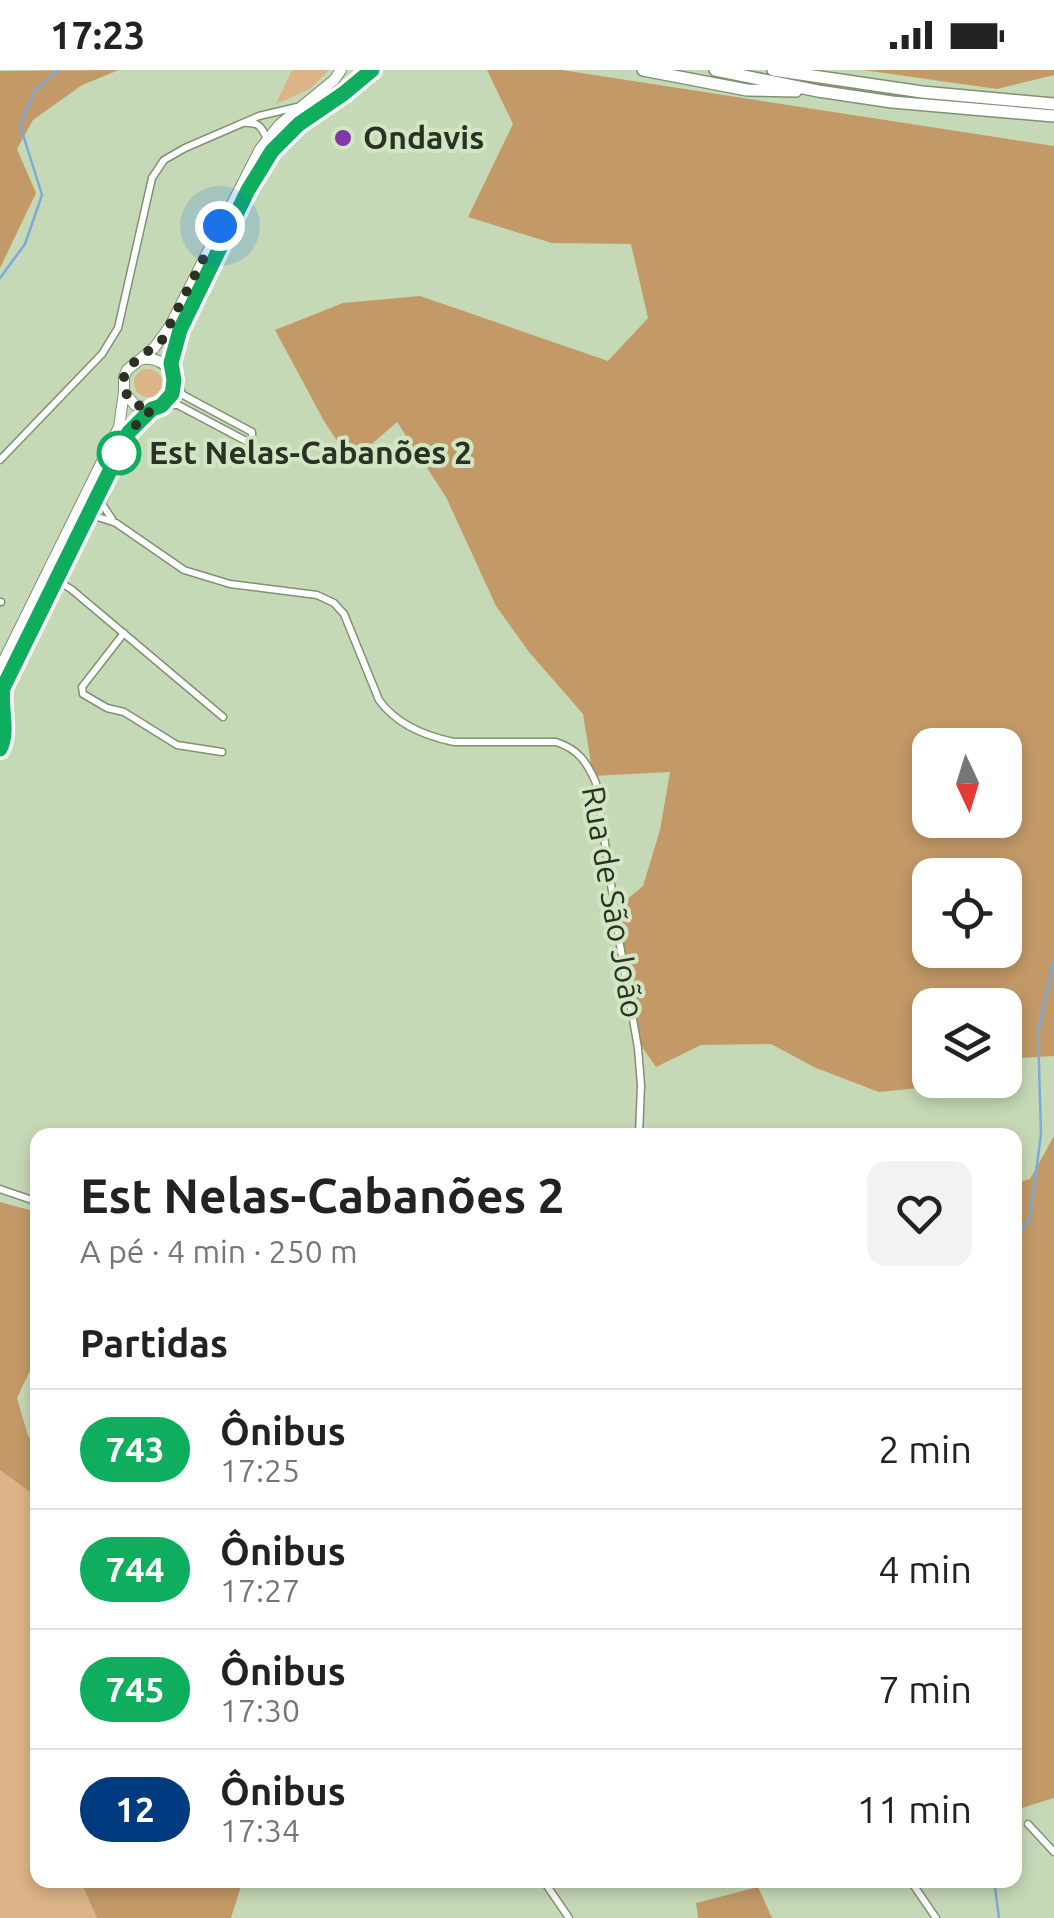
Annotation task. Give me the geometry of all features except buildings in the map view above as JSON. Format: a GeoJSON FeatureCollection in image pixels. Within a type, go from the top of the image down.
{"type":"FeatureCollection","features":[{"type":"Feature","properties":{"kind":"highway"},"geometry":{"type":"LineString","coordinates":[[643,70],[747,90],[818,91]]}},
{"type":"Feature","properties":{"kind":"highway"},"geometry":{"type":"LineString","coordinates":[[716,70],[818,91],[943,108],[1054,116]]}},
{"type":"Feature","properties":{"kind":"highway"},"geometry":{"type":"LineString","coordinates":[[773,70],[922,92],[1054,104]]}},
{"type":"Feature","properties":{"kind":"highway"},"geometry":{"type":"LineString","coordinates":[[809,70],[830,79]]}},
{"type":"Feature","properties":{"kind":"main road"},"geometry":{"type":"LineString","coordinates":[[0,668],[119,427],[127,370],[162,340],[253,159],[267,139],[341,70]]}},
{"type":"Feature","properties":{"kind":"main road"},"geometry":{"type":"LineString","coordinates":[[0,749],[5,739],[1,723],[3,688],[129,432],[172,394],[173,352],[180,330],[248,190],[272,151],[299,124],[372,70]]}},
{"type":"Feature","properties":{"kind":"main road"},"geometry":{"type":"LineString","coordinates":[[138,360],[160,361],[172,376]]}},
{"type":"Feature","properties":{"kind":"main road"},"geometry":{"type":"LineString","coordinates":[[124,392],[135,405],[156,407]]}},
{"type":"Feature","properties":{"kind":"street"},"geometry":{"type":"LineString","coordinates":[[0,460],[102,354],[118,328],[152,178],[164,160],[259,116],[298,107]]}},
{"type":"Feature","properties":{"kind":"street"},"geometry":{"type":"LineString","coordinates":[[241,124],[255,123],[267,139]]}},
{"type":"Feature","properties":{"kind":"street"},"geometry":{"type":"LineString","coordinates":[[156,407],[178,405],[246,441],[252,440],[252,432],[183,395],[172,376]]}},
{"type":"Feature","properties":{"kind":"street"},"geometry":{"type":"LineString","coordinates":[[107,477],[109,486],[102,504],[116,523]]}},
{"type":"Feature","properties":{"kind":"street"},"geometry":{"type":"LineString","coordinates":[[85,521],[98,516],[116,523]]}},
{"type":"Feature","properties":{"kind":"street","name":"Rua de São João"},"geometry":{"type":"LineString","coordinates":[[116,523],[184,570],[230,584],[318,596],[334,603],[344,614],[379,700],[400,722],[454,742],[556,742],[568,746],[588,764],[596,783],[638,1048],[640,1128]]}},
{"type":"Feature","properties":{"kind":"street"},"geometry":{"type":"LineString","coordinates":[[56,580],[71,588],[223,717]]}},
{"type":"Feature","properties":{"kind":"street"},"geometry":{"type":"LineString","coordinates":[[124,633],[82,687],[83,694],[107,708],[124,712],[177,746],[222,752]]}},
{"type":"Feature","properties":{"kind":"street"},"geometry":{"type":"LineString","coordinates":[[0,1189],[30,1199]]}},
{"type":"Feature","properties":{"kind":"street"},"geometry":{"type":"LineString","coordinates":[[1028,1824],[1054,1852]]}},
{"type":"Feature","properties":{"kind":"street"},"geometry":{"type":"LineString","coordinates":[[548,1888],[569,1918]]}},
{"type":"Feature","properties":{"kind":"street"},"geometry":{"type":"LineString","coordinates":[[915,1888],[936,1918]]}},
{"type":"Feature","properties":{"kind":"shaded area"},"geometry":{"type":"Polygon","coordinates":[[[119,70],[82,85],[33,120],[17,149],[36,193],[0,268],[0,71],[119,70]]]}},
{"type":"Feature","properties":{"kind":"shaded area"},"geometry":{"type":"Polygon","coordinates":[[[292,70],[329,70],[310,89],[276,104],[292,70]]]}},
{"type":"Feature","properties":{"kind":"shaded area"},"geometry":{"type":"Polygon","coordinates":[[[487,70],[562,70],[1054,146],[1054,1056],[1022,1058],[1022,988],[912,988],[912,1089],[879,1092],[816,1068],[771,1044],[701,1045],[656,1067],[638,1041],[613,911],[643,886],[660,830],[670,772],[593,776],[583,714],[529,652],[496,606],[446,497],[397,422],[351,462],[275,330],[343,303],[420,296],[608,361],[648,318],[631,244],[552,243],[468,217],[513,124],[487,70]]]}},
{"type":"Feature","properties":{"kind":"shaded area"},"geometry":{"type":"Polygon","coordinates":[[[863,70],[1054,70],[1054,75],[997,89],[863,70]]]}},
{"type":"Feature","properties":{"kind":"shaded area"},"geometry":{"type":"Polygon","coordinates":[[[148,369],[158,373],[162,383],[158,393],[148,397],[138,393],[134,383],[138,373],[148,369]]]}},
{"type":"Feature","properties":{"kind":"shaded area"},"geometry":{"type":"Polygon","coordinates":[[[1054,1136],[1054,1798],[1022,1808],[1022,1181],[1030,1179],[1054,1136]]]}},
{"type":"Feature","properties":{"kind":"shaded area"},"geometry":{"type":"Polygon","coordinates":[[[0,1202],[30,1210],[30,1371],[17,1398],[30,1437],[30,1492],[0,1470],[0,1202]]]}},
{"type":"Feature","properties":{"kind":"shaded area"},"geometry":{"type":"Polygon","coordinates":[[[0,1470],[30,1492],[30,1888],[84,1888],[97,1918],[0,1918],[0,1470]]]}},
{"type":"Feature","properties":{"kind":"shaded area"},"geometry":{"type":"Polygon","coordinates":[[[84,1888],[240,1888],[231,1918],[97,1918],[84,1888]]]}},
{"type":"Feature","properties":{"kind":"shaded area"},"geometry":{"type":"Polygon","coordinates":[[[758,1888],[772,1918],[698,1918],[696,1903],[758,1888]]]}},
{"type":"Feature","properties":{"kind":"waterway"},"geometry":{"type":"LineString","coordinates":[[0,278],[25,244],[42,195],[20,125],[35,90],[59,70]]}},
{"type":"Feature","properties":{"kind":"waterway"},"geometry":{"type":"LineString","coordinates":[[1022,1230],[1030,1218],[1041,1134],[1038,1032],[1054,959]]}},
{"type":"Feature","properties":{"kind":"waterway"},"geometry":{"type":"LineString","coordinates":[[995,1888],[999,1918]]}},
{"type":"Feature","properties":{"kind":"bus line","name":"743"},"geometry":{"type":"LineString","coordinates":[[0,749],[5,739],[3,688],[129,432],[172,394],[171,363],[180,330],[248,190],[282,140],[372,70]]}},
{"type":"Feature","properties":{"kind":"place","name":"Ondavis"},"geometry":{"type":"Point","coordinates":[343,138]}},
{"type":"Feature","properties":{"kind":"place","name":"Est Nelas-Cabanões 2"},"geometry":{"type":"Point","coordinates":[119,453]}},
{"type":"Feature","properties":{"kind":"route"},"geometry":{"type":"LineString","coordinates":[[119,453],[129,432],[152,409],[129,400],[123,385],[127,370],[162,340],[220,226]]}}]}
